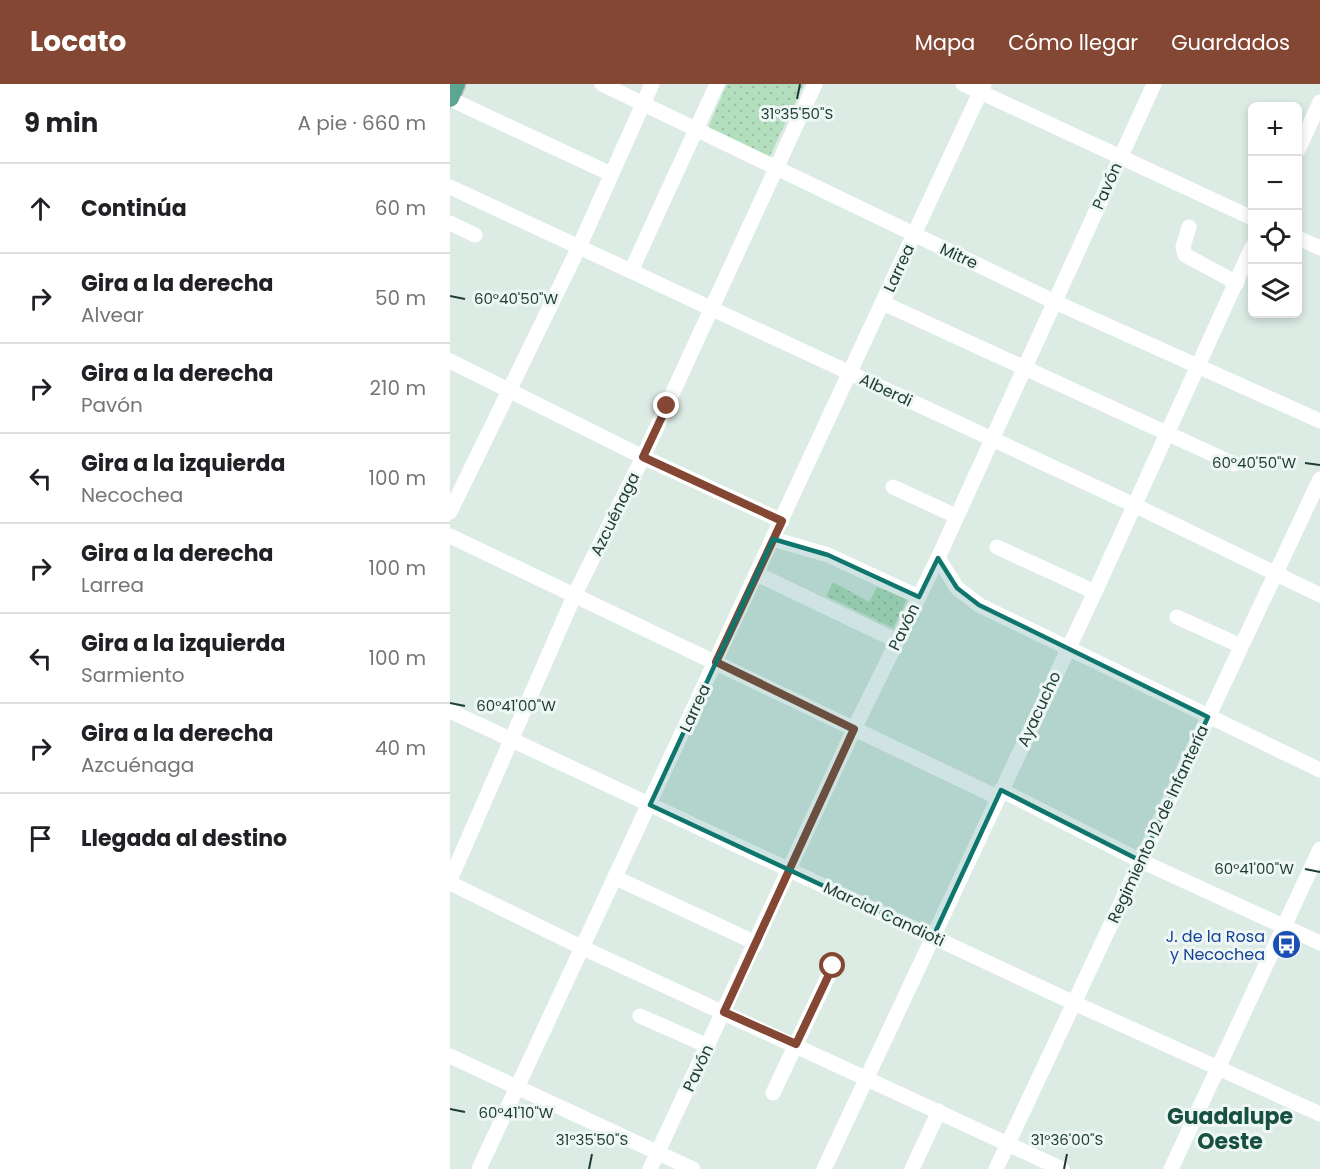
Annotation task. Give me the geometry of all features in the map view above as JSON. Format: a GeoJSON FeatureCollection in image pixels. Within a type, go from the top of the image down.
{"type":"FeatureCollection","features":[{"type":"Feature","properties":{"kind":"main road"},"geometry":{"type":"LineString","coordinates":[[450,98],[456,84]]}},
{"type":"Feature","properties":{"kind":"street","name":"Mitre"},"geometry":{"type":"LineString","coordinates":[[602,84],[697,132],[775,167],[1055,302],[1320,421]]}},
{"type":"Feature","properties":{"kind":"street"},"geometry":{"type":"LineString","coordinates":[[450,512],[579,247],[652,84]]}},
{"type":"Feature","properties":{"kind":"street"},"geometry":{"type":"LineString","coordinates":[[631,271],[697,132],[717,84]]}},
{"type":"Feature","properties":{"kind":"street","name":"Azcuénaga"},"geometry":{"type":"LineString","coordinates":[[450,881],[513,741],[575,594],[643,457],[814,84]]}},
{"type":"Feature","properties":{"kind":"street"},"geometry":{"type":"LineString","coordinates":[[963,84],[982,88],[1248,216]]}},
{"type":"Feature","properties":{"kind":"street","name":"Pavón"},"geometry":{"type":"LineString","coordinates":[[650,1169],[854,729],[938,558],[1022,369],[1154,84]]}},
{"type":"Feature","properties":{"kind":"street","name":"Larrea"},"geometry":{"type":"LineString","coordinates":[[479,1169],[982,88]]}},
{"type":"Feature","properties":{"kind":"street"},"geometry":{"type":"LineString","coordinates":[[450,98],[611,174]]}},
{"type":"Feature","properties":{"kind":"street"},"geometry":{"type":"LineString","coordinates":[[1302,141],[1320,102]]}},
{"type":"Feature","properties":{"kind":"street","name":"Alberdi"},"geometry":{"type":"LineString","coordinates":[[450,187],[1134,505],[1320,596]]}},
{"type":"Feature","properties":{"kind":"street"},"geometry":{"type":"LineString","coordinates":[[450,223],[475,235]]}},
{"type":"Feature","properties":{"kind":"street"},"geometry":{"type":"LineString","coordinates":[[1189,227],[1183,247],[1185,255],[1237,283]]}},
{"type":"Feature","properties":{"kind":"street"},"geometry":{"type":"LineString","coordinates":[[1302,240],[1320,248]]}},
{"type":"Feature","properties":{"kind":"street","name":"Ayacucho"},"geometry":{"type":"LineString","coordinates":[[824,1169],[1095,592],[1248,257]]}},
{"type":"Feature","properties":{"kind":"street"},"geometry":{"type":"LineString","coordinates":[[883,303],[1022,369],[1234,464]]}},
{"type":"Feature","properties":{"kind":"street"},"geometry":{"type":"LineString","coordinates":[[450,361],[643,457],[782,521]]}},
{"type":"Feature","properties":{"kind":"street","name":"Regimiento 12 de Infantería"},"geometry":{"type":"LineString","coordinates":[[996,1169],[1320,479]]}},
{"type":"Feature","properties":{"kind":"street"},"geometry":{"type":"LineString","coordinates":[[892,487],[956,516]]}},
{"type":"Feature","properties":{"kind":"street"},"geometry":{"type":"LineString","coordinates":[[450,536],[854,729],[1320,944]]}},
{"type":"Feature","properties":{"kind":"street"},"geometry":{"type":"LineString","coordinates":[[773,539],[828,555],[919,597]]}},
{"type":"Feature","properties":{"kind":"street"},"geometry":{"type":"LineString","coordinates":[[997,547],[1095,592]]}},
{"type":"Feature","properties":{"kind":"street"},"geometry":{"type":"LineString","coordinates":[[938,558],[957,588],[968,598],[999,616],[1320,770]]}},
{"type":"Feature","properties":{"kind":"street"},"geometry":{"type":"LineString","coordinates":[[757,574],[897,641]]}},
{"type":"Feature","properties":{"kind":"street"},"geometry":{"type":"LineString","coordinates":[[1177,616],[1241,646]]}},
{"type":"Feature","properties":{"kind":"street","name":"Marcial Candioti"},"geometry":{"type":"LineString","coordinates":[[450,711],[1074,1003],[1320,1114]]}},
{"type":"Feature","properties":{"kind":"street"},"geometry":{"type":"LineString","coordinates":[[1171,1169],[1320,849]]}},
{"type":"Feature","properties":{"kind":"street"},"geometry":{"type":"LineString","coordinates":[[616,878],[756,943]]}},
{"type":"Feature","properties":{"kind":"street"},"geometry":{"type":"LineString","coordinates":[[450,881],[583,948],[796,1044],[1062,1169]]}},
{"type":"Feature","properties":{"kind":"street"},"geometry":{"type":"LineString","coordinates":[[773,1093],[833,966]]}},
{"type":"Feature","properties":{"kind":"street"},"geometry":{"type":"LineString","coordinates":[[640,1016],[708,1046]]}},
{"type":"Feature","properties":{"kind":"street"},"geometry":{"type":"LineString","coordinates":[[450,1056],[693,1169]]}},
{"type":"Feature","properties":{"kind":"street"},"geometry":{"type":"LineString","coordinates":[[912,1169],[939,1111]]}},
{"type":"Feature","properties":{"kind":"highlighted area"},"geometry":{"type":"Polygon","coordinates":[[[773,539],[828,555],[919,597],[938,558],[957,588],[979,605],[1208,717],[1141,861],[1001,790],[933,937],[650,805],[773,539]]]}},
{"type":"Feature","properties":{"kind":"green space"},"geometry":{"type":"Polygon","coordinates":[[[727,84],[804,84],[768,160],[707,130],[727,84]]]}},
{"type":"Feature","properties":{"kind":"green space"},"geometry":{"type":"Polygon","coordinates":[[[833,582],[869,602],[877,587],[907,599],[893,628],[826,596],[833,582]]]}},
{"type":"Feature","properties":{"kind":"place","name":"J. de la Rosa y Necochea"},"geometry":{"type":"Point","coordinates":[1286,945]}},
{"type":"Feature","properties":{"kind":"district","name":"Guadalupe Oeste"},"geometry":{"type":"Point","coordinates":[1230,1128]}},
{"type":"Feature","properties":{"kind":"route"},"geometry":{"type":"LineString","coordinates":[[667,406],[643,457],[782,521],[716,662],[854,729],[724,1012],[796,1044],[833,966]]}}]}
